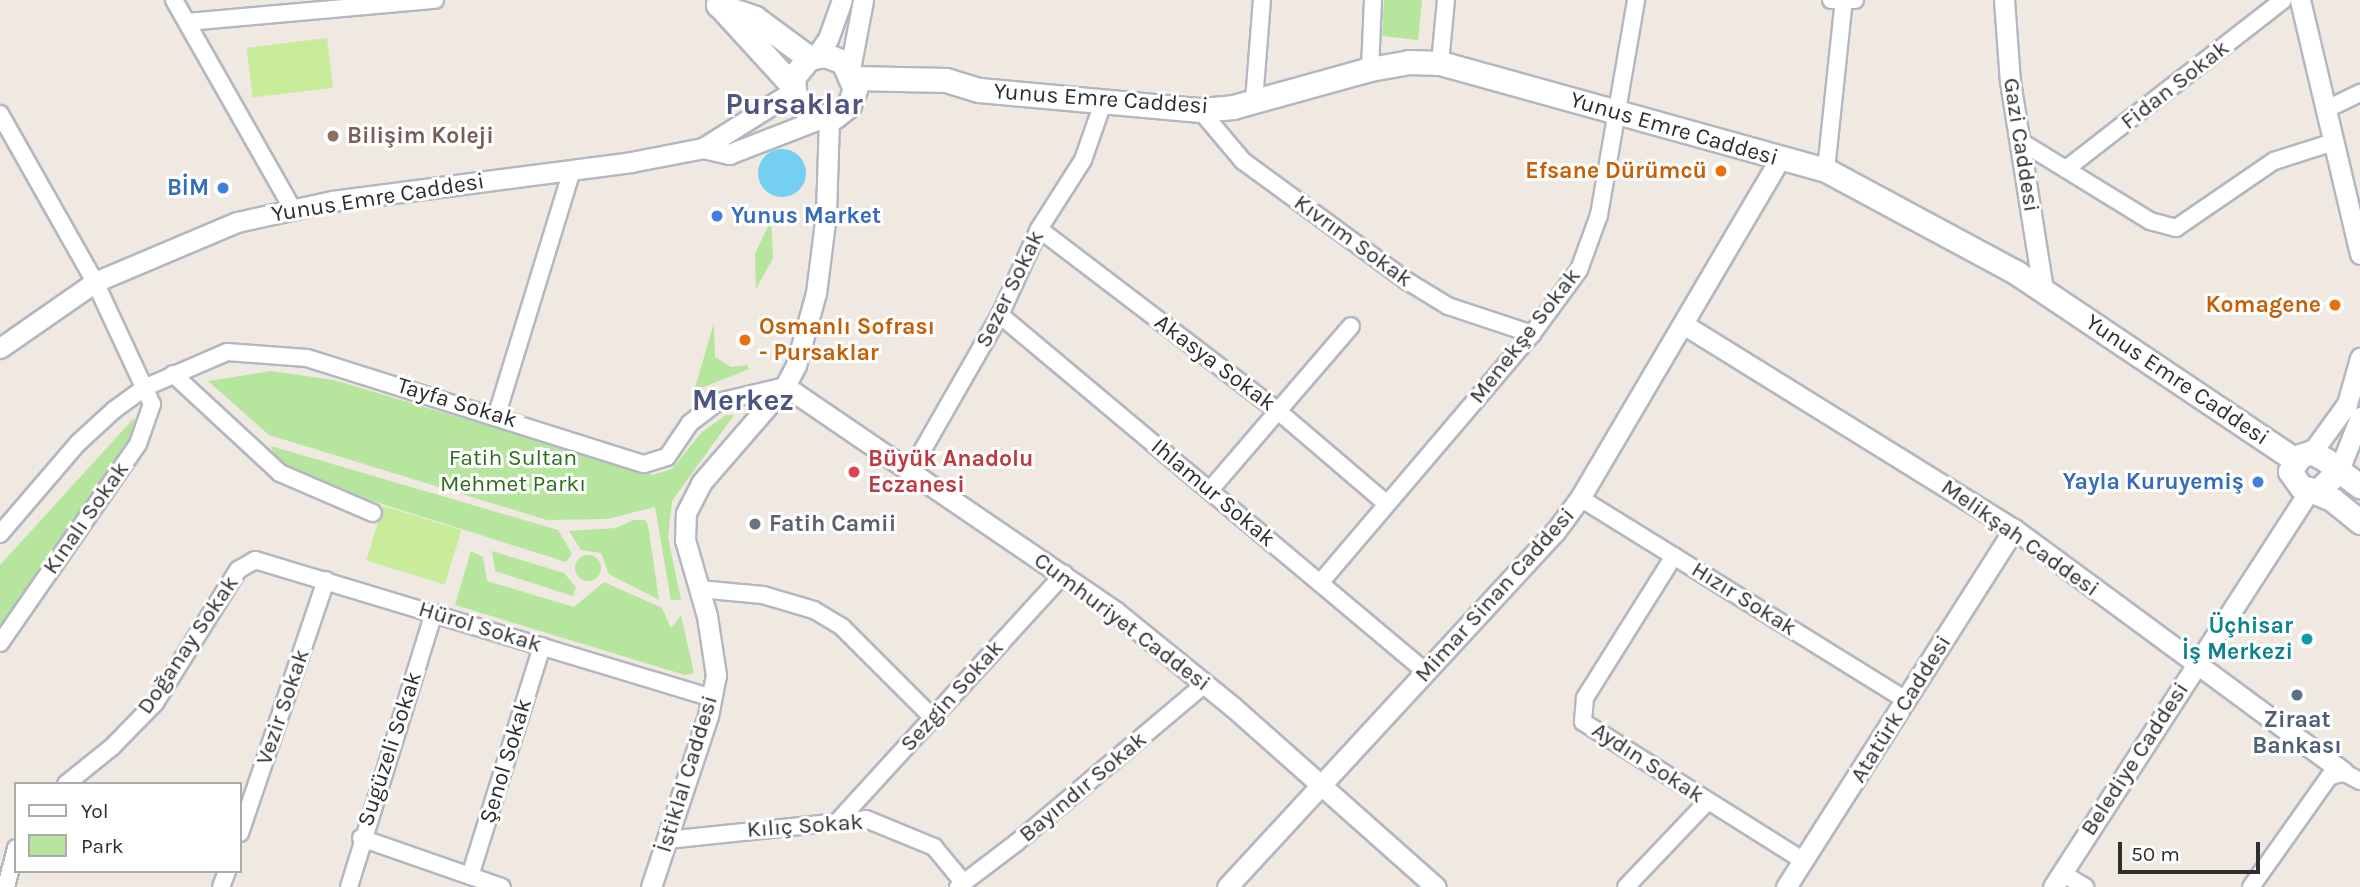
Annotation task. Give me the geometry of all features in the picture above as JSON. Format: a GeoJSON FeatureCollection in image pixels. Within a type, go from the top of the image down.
{"type":"FeatureCollection","features":[{"type":"Feature","properties":{"kind":"main road"},"geometry":{"type":"LineString","coordinates":[[718,2],[755,18],[812,57],[835,57],[852,83],[825,118],[799,108],[792,88],[718,2]]}},
{"type":"Feature","properties":{"kind":"main road"},"geometry":{"type":"LineString","coordinates":[[792,88],[795,71],[812,57]]}},
{"type":"Feature","properties":{"kind":"main road","name":"Yunus Emre Caddesi"},"geometry":{"type":"LineString","coordinates":[[852,83],[877,92],[947,95],[979,90],[1200,110],[1254,101],[1370,69],[1408,62],[1440,64],[1826,170],[1923,220],[2043,289],[2304,456],[2339,470],[2360,486]]}},
{"type":"Feature","properties":{"kind":"main road"},"geometry":{"type":"LineString","coordinates":[[2304,456],[2291,477],[2360,522]]}},
{"type":"Feature","properties":{"kind":"main road"},"geometry":{"type":"LineString","coordinates":[[2310,490],[2324,488],[2339,470]]}},
{"type":"Feature","properties":{"kind":"street"},"geometry":{"type":"LineString","coordinates":[[174,0],[292,208]]}},
{"type":"Feature","properties":{"kind":"street"},"geometry":{"type":"LineString","coordinates":[[187,22],[435,0]]}},
{"type":"Feature","properties":{"kind":"street"},"geometry":{"type":"LineString","coordinates":[[812,57],[828,38],[842,0]]}},
{"type":"Feature","properties":{"kind":"street"},"geometry":{"type":"LineString","coordinates":[[852,83],[863,0]]}},
{"type":"Feature","properties":{"kind":"street"},"geometry":{"type":"LineString","coordinates":[[1254,101],[1262,0]]}},
{"type":"Feature","properties":{"kind":"street"},"geometry":{"type":"LineString","coordinates":[[1370,69],[1373,0]]}},
{"type":"Feature","properties":{"kind":"street"},"geometry":{"type":"LineString","coordinates":[[1440,64],[1446,0]]}},
{"type":"Feature","properties":{"kind":"street","name":"Menekşe Sokak"},"geometry":{"type":"LineString","coordinates":[[1320,583],[1532,334],[1586,256],[1620,113],[1636,0]]}},
{"type":"Feature","properties":{"kind":"street"},"geometry":{"type":"LineString","coordinates":[[1826,170],[1844,0]]}},
{"type":"Feature","properties":{"kind":"street","name":"Gazi Caddesi"},"geometry":{"type":"LineString","coordinates":[[2004,0],[2020,141],[2043,289]]}},
{"type":"Feature","properties":{"kind":"street","name":"Fidan Sokak"},"geometry":{"type":"LineString","coordinates":[[2066,169],[2283,0]]}},
{"type":"Feature","properties":{"kind":"street"},"geometry":{"type":"LineString","coordinates":[[2300,0],[2360,254]]}},
{"type":"Feature","properties":{"kind":"street"},"geometry":{"type":"LineString","coordinates":[[703,148],[792,88]]}},
{"type":"Feature","properties":{"kind":"street"},"geometry":{"type":"LineString","coordinates":[[2325,110],[2360,93]]}},
{"type":"Feature","properties":{"kind":"street","name":"Sezer Sokak"},"geometry":{"type":"LineString","coordinates":[[910,472],[1000,315],[1039,229],[1083,160],[1103,103]]}},
{"type":"Feature","properties":{"kind":"street","name":"Kıvrım Sokak"},"geometry":{"type":"LineString","coordinates":[[1200,110],[1243,161],[1407,281],[1448,306],[1532,334]]}},
{"type":"Feature","properties":{"kind":"street"},"geometry":{"type":"LineString","coordinates":[[0,114],[95,282],[146,387]]}},
{"type":"Feature","properties":{"kind":"street"},"geometry":{"type":"LineString","coordinates":[[703,148],[729,153],[825,118]]}},
{"type":"Feature","properties":{"kind":"street","name":"İstiklal Caddesi"},"geometry":{"type":"LineString","coordinates":[[651,887],[712,698],[715,659],[685,540],[688,504],[701,483],[785,386],[808,331],[816,293],[826,214],[825,118]]}},
{"type":"Feature","properties":{"kind":"street"},"geometry":{"type":"LineString","coordinates":[[2020,141],[2150,221],[2176,228],[2274,161],[2334,142]]}},
{"type":"Feature","properties":{"kind":"street","name":"Yunus Emre Caddesi"},"geometry":{"type":"LineString","coordinates":[[0,348],[95,282],[203,235],[292,208],[572,170],[703,148]]}},
{"type":"Feature","properties":{"kind":"street","name":"Mimar Sinan Caddesi"},"geometry":{"type":"LineString","coordinates":[[1227,887],[1528,564],[1580,498],[1780,159]]}},
{"type":"Feature","properties":{"kind":"street"},"geometry":{"type":"LineString","coordinates":[[497,414],[572,170]]}},
{"type":"Feature","properties":{"kind":"street","name":"Akasya Sokak"},"geometry":{"type":"LineString","coordinates":[[1039,229],[1278,411],[1387,504]]}},
{"type":"Feature","properties":{"kind":"street","name":"Ihlamur Sokak"},"geometry":{"type":"LineString","coordinates":[[1000,315],[1426,672]]}},
{"type":"Feature","properties":{"kind":"street","name":"Melikşah Caddesi"},"geometry":{"type":"LineString","coordinates":[[1683,324],[2014,529],[2351,776]]}},
{"type":"Feature","properties":{"kind":"street"},"geometry":{"type":"LineString","coordinates":[[1210,490],[1351,326]]}},
{"type":"Feature","properties":{"kind":"street","name":"Tayfa Sokak"},"geometry":{"type":"LineString","coordinates":[[0,534],[78,443],[146,387],[227,352],[277,353],[497,414],[651,464],[667,457],[690,423],[718,402],[785,386]]}},
{"type":"Feature","properties":{"kind":"street"},"geometry":{"type":"LineString","coordinates":[[2304,456],[2347,404],[2360,358]]}},
{"type":"Feature","properties":{"kind":"street"},"geometry":{"type":"LineString","coordinates":[[173,374],[280,473],[373,513]]}},
{"type":"Feature","properties":{"kind":"street","name":"Cumhuriyet Caddesi"},"geometry":{"type":"LineString","coordinates":[[785,386],[1064,574],[1205,684],[1436,887]]}},
{"type":"Feature","properties":{"kind":"street","name":"Kınalı Sokak"},"geometry":{"type":"LineString","coordinates":[[0,643],[138,444],[151,415],[146,387]]}},
{"type":"Feature","properties":{"kind":"street"},"geometry":{"type":"LineString","coordinates":[[2339,470],[2360,417]]}},
{"type":"Feature","properties":{"kind":"street","name":"Belediye Caddesi"},"geometry":{"type":"LineString","coordinates":[[2058,880],[2310,490]]}},
{"type":"Feature","properties":{"kind":"street","name":"Hızır Sokak"},"geometry":{"type":"LineString","coordinates":[[1580,498],[1907,701]]}},
{"type":"Feature","properties":{"kind":"street","name":"Atatürk Caddesi"},"geometry":{"type":"LineString","coordinates":[[1786,887],[1907,701],[2014,529]]}},
{"type":"Feature","properties":{"kind":"street","name":"Aydın Sokak"},"geometry":{"type":"LineString","coordinates":[[1674,556],[1589,690],[1581,715],[1597,733],[1804,861]]}},
{"type":"Feature","properties":{"kind":"street","name":"Hürol Sokak"},"geometry":{"type":"LineString","coordinates":[[246,562],[267,561],[712,698]]}},
{"type":"Feature","properties":{"kind":"street","name":"Doğanay Sokak"},"geometry":{"type":"LineString","coordinates":[[68,782],[112,747],[155,703],[246,562]]}},
{"type":"Feature","properties":{"kind":"street","name":"Sezgin Sokak"},"geometry":{"type":"LineString","coordinates":[[841,818],[1064,574]]}},
{"type":"Feature","properties":{"kind":"street","name":"Vezir Sokak"},"geometry":{"type":"LineString","coordinates":[[242,827],[326,580]]}},
{"type":"Feature","properties":{"kind":"street"},"geometry":{"type":"LineString","coordinates":[[699,589],[763,595],[814,610],[842,627],[933,718]]}},
{"type":"Feature","properties":{"kind":"street","name":"Sugüzeli Sokak"},"geometry":{"type":"LineString","coordinates":[[349,887],[361,838],[434,613]]}},
{"type":"Feature","properties":{"kind":"street","name":"Şenol Sokak"},"geometry":{"type":"LineString","coordinates":[[470,876],[542,646]]}},
{"type":"Feature","properties":{"kind":"street","name":"Bayındır Sokak"},"geometry":{"type":"LineString","coordinates":[[961,885],[1016,844],[1205,684]]}},
{"type":"Feature","properties":{"kind":"street"},"geometry":{"type":"LineString","coordinates":[[2251,887],[2329,777],[2351,776]]}},
{"type":"Feature","properties":{"kind":"street"},"geometry":{"type":"LineString","coordinates":[[1626,887],[1707,802]]}},
{"type":"Feature","properties":{"kind":"street","name":"Kılıç Sokak"},"geometry":{"type":"LineString","coordinates":[[667,840],[841,818],[876,821],[927,842],[939,850],[961,885]]}},
{"type":"Feature","properties":{"kind":"street"},"geometry":{"type":"LineString","coordinates":[[361,838],[502,887]]}},
{"type":"Feature","properties":{"kind":"street"},"geometry":{"type":"LineString","coordinates":[[6,887],[14,856]]}},
{"type":"Feature","properties":{"kind":"street"},"geometry":{"type":"LineString","coordinates":[[2058,880],[2085,887]]}},
{"type":"Feature","properties":{"kind":"green space"},"geometry":{"type":"Polygon","coordinates":[[[1384,0],[1422,0],[1418,40],[1382,36],[1384,0]]]}},
{"type":"Feature","properties":{"kind":"green space"},"geometry":{"type":"Polygon","coordinates":[[[327,38],[333,88],[253,97],[247,48],[327,38]]]}},
{"type":"Feature","properties":{"kind":"green space"},"geometry":{"type":"Polygon","coordinates":[[[771,220],[773,258],[756,289],[755,254],[771,220]]]}},
{"type":"Feature","properties":{"kind":"green space"},"geometry":{"type":"Polygon","coordinates":[[[714,323],[715,357],[731,367],[747,365],[749,369],[694,391],[714,323]]]}},
{"type":"Feature","properties":{"kind":"green space","name":"Fatih Sultan Mehmet Parkı"},"geometry":{"type":"Polygon","coordinates":[[[271,371],[334,380],[652,475],[672,469],[701,433],[726,415],[734,415],[672,501],[668,537],[681,600],[671,600],[655,507],[607,519],[547,520],[269,435],[208,381],[271,371]]]}},
{"type":"Feature","properties":{"kind":"green space"},"geometry":{"type":"Polygon","coordinates":[[[135,417],[130,441],[0,627],[0,565],[135,417]]]}},
{"type":"Feature","properties":{"kind":"green space"},"geometry":{"type":"Polygon","coordinates":[[[271,446],[558,530],[572,554],[566,562],[328,487],[286,467],[275,459],[271,446]]]}},
{"type":"Feature","properties":{"kind":"green space"},"geometry":{"type":"Polygon","coordinates":[[[383,506],[461,530],[445,584],[366,561],[383,506]]]}},
{"type":"Feature","properties":{"kind":"green space"},"geometry":{"type":"Polygon","coordinates":[[[633,520],[645,520],[648,525],[659,600],[609,574],[601,553],[581,550],[569,531],[616,528],[633,520]]]}},
{"type":"Feature","properties":{"kind":"green space"},"geometry":{"type":"Polygon","coordinates":[[[471,551],[483,557],[487,581],[574,607],[604,582],[662,608],[671,628],[681,615],[694,673],[685,675],[455,605],[471,551]]]}},
{"type":"Feature","properties":{"kind":"green space"},"geometry":{"type":"Polygon","coordinates":[[[492,551],[564,573],[576,587],[573,596],[495,571],[492,551]]]}},
{"type":"Feature","properties":{"kind":"green space"},"geometry":{"type":"Polygon","coordinates":[[[588,555],[597,559],[601,568],[597,577],[588,581],[579,577],[575,568],[579,559],[588,555]]]}},
{"type":"Feature","properties":{"kind":"water"},"geometry":{"type":"Polygon","coordinates":[[[782,149],[799,156],[806,173],[799,190],[782,197],[765,190],[758,173],[765,156],[782,149]]]}},
{"type":"Feature","properties":{"kind":"place","name":"Bilişim Koleji"},"geometry":{"type":"Point","coordinates":[333,136]}},
{"type":"Feature","properties":{"kind":"place","name":"Efsane Dürümcü"},"geometry":{"type":"Point","coordinates":[1721,171]}},
{"type":"Feature","properties":{"kind":"place","name":"BİM"},"geometry":{"type":"Point","coordinates":[223,188]}},
{"type":"Feature","properties":{"kind":"place","name":"Yunus Market"},"geometry":{"type":"Point","coordinates":[717,216]}},
{"type":"Feature","properties":{"kind":"place","name":"Komagene"},"geometry":{"type":"Point","coordinates":[2335,305]}},
{"type":"Feature","properties":{"kind":"place","name":"Osmanlı Sofrası - Pursaklar"},"geometry":{"type":"Point","coordinates":[745,340]}},
{"type":"Feature","properties":{"kind":"place","name":"Büyük Anadolu Eczanesi"},"geometry":{"type":"Point","coordinates":[854,472]}},
{"type":"Feature","properties":{"kind":"place","name":"Yayla Kuruyemiş"},"geometry":{"type":"Point","coordinates":[2258,482]}},
{"type":"Feature","properties":{"kind":"place","name":"Fatih Camii"},"geometry":{"type":"Point","coordinates":[755,524]}},
{"type":"Feature","properties":{"kind":"place","name":"Üçhisar İş Merkezi"},"geometry":{"type":"Point","coordinates":[2307,639]}},
{"type":"Feature","properties":{"kind":"place","name":"Ziraat Bankası"},"geometry":{"type":"Point","coordinates":[2297,695]}},
{"type":"Feature","properties":{"kind":"district","name":"Pursaklar"},"geometry":{"type":"Point","coordinates":[794,104]}},
{"type":"Feature","properties":{"kind":"district","name":"Merkez"},"geometry":{"type":"Point","coordinates":[743,400]}}]}
